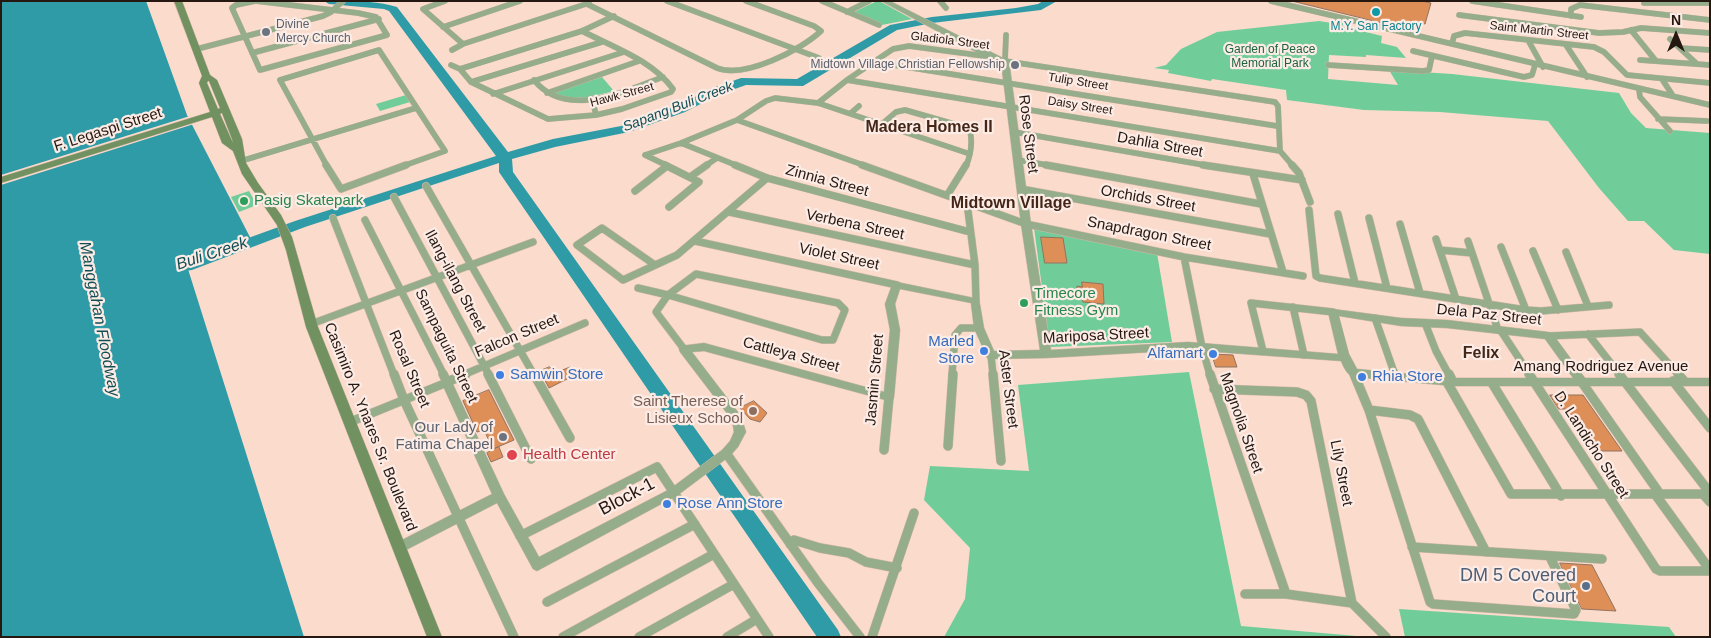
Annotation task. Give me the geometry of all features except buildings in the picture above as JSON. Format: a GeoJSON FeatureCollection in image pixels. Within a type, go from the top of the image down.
{"type":"FeatureCollection","features":[{"type":"Feature","properties":{"kind":"main road","name":"Casimiro A. Ynares Sr. Boulevard"},"geometry":{"type":"LineString","coordinates":[[178,1],[206,76],[203,83],[219,111],[227,142],[236,149],[252,182],[282,225],[311,324],[436,637]]}},
{"type":"Feature","properties":{"kind":"main road","name":"F. Legaspi Street"},"geometry":{"type":"LineString","coordinates":[[1,180],[219,111]]}},
{"type":"Feature","properties":{"kind":"street"},"geometry":{"type":"LineString","coordinates":[[256,1],[358,13],[376,17],[387,35],[260,70],[232,8],[236,5],[256,1]]}},
{"type":"Feature","properties":{"kind":"street"},"geometry":{"type":"LineString","coordinates":[[445,1],[423,9],[463,44]]}},
{"type":"Feature","properties":{"kind":"street"},"geometry":{"type":"LineString","coordinates":[[443,27],[520,1]]}},
{"type":"Feature","properties":{"kind":"street"},"geometry":{"type":"LineString","coordinates":[[452,50],[463,44],[593,1]]}},
{"type":"Feature","properties":{"kind":"street"},"geometry":{"type":"LineString","coordinates":[[667,1],[819,58]]}},
{"type":"Feature","properties":{"kind":"street"},"geometry":{"type":"LineString","coordinates":[[586,4],[614,16],[723,71],[738,71],[794,49],[820,34],[820,29],[746,1]]}},
{"type":"Feature","properties":{"kind":"street"},"geometry":{"type":"LineString","coordinates":[[822,1],[879,25]]}},
{"type":"Feature","properties":{"kind":"street"},"geometry":{"type":"LineString","coordinates":[[847,12],[869,1]]}},
{"type":"Feature","properties":{"kind":"street"},"geometry":{"type":"LineString","coordinates":[[884,1],[992,57]]}},
{"type":"Feature","properties":{"kind":"street"},"geometry":{"type":"LineString","coordinates":[[940,2],[948,1]]}},
{"type":"Feature","properties":{"kind":"street"},"geometry":{"type":"LineString","coordinates":[[1271,1],[1710,105]]}},
{"type":"Feature","properties":{"kind":"street"},"geometry":{"type":"LineString","coordinates":[[1472,1],[1581,17]]}},
{"type":"Feature","properties":{"kind":"street"},"geometry":{"type":"LineString","coordinates":[[1618,1],[1626,10]]}},
{"type":"Feature","properties":{"kind":"street"},"geometry":{"type":"LineString","coordinates":[[197,49],[317,18],[328,14],[342,2]]}},
{"type":"Feature","properties":{"kind":"street"},"geometry":{"type":"LineString","coordinates":[[940,2],[946,8]]}},
{"type":"Feature","properties":{"kind":"street"},"geometry":{"type":"LineString","coordinates":[[1643,2],[1651,12]]}},
{"type":"Feature","properties":{"kind":"street"},"geometry":{"type":"LineString","coordinates":[[1643,2],[1710,3]]}},
{"type":"Feature","properties":{"kind":"street"},"geometry":{"type":"LineString","coordinates":[[1571,16],[1571,9],[1580,5],[1710,20]]}},
{"type":"Feature","properties":{"kind":"street"},"geometry":{"type":"LineString","coordinates":[[1460,15],[1599,33],[1616,33],[1648,28],[1710,33]]}},
{"type":"Feature","properties":{"kind":"street"},"geometry":{"type":"LineString","coordinates":[[460,69],[582,31],[614,16]]}},
{"type":"Feature","properties":{"kind":"street"},"geometry":{"type":"LineString","coordinates":[[252,53],[378,19]]}},
{"type":"Feature","properties":{"kind":"street"},"geometry":{"type":"LineString","coordinates":[[1631,30],[1656,61]]}},
{"type":"Feature","properties":{"kind":"street","name":"Hawk Street"},"geometry":{"type":"LineString","coordinates":[[451,65],[460,69],[471,82],[548,119],[596,115],[666,95],[673,89],[670,82],[639,61],[582,31]]}},
{"type":"Feature","properties":{"kind":"street","name":"Saint Martin Street"},"geometry":{"type":"LineString","coordinates":[[1452,44],[1454,36],[1465,33],[1598,48],[1624,73],[1662,79],[1710,83]]}},
{"type":"Feature","properties":{"kind":"street","name":"Rose Street"},"geometry":{"type":"LineString","coordinates":[[1006,35],[1005,61],[1021,189],[1046,354]]}},
{"type":"Feature","properties":{"kind":"street"},"geometry":{"type":"LineString","coordinates":[[1670,39],[1697,64]]}},
{"type":"Feature","properties":{"kind":"street"},"geometry":{"type":"LineString","coordinates":[[1528,40],[1543,66]]}},
{"type":"Feature","properties":{"kind":"street"},"geometry":{"type":"LineString","coordinates":[[471,82],[602,42]]}},
{"type":"Feature","properties":{"kind":"street"},"geometry":{"type":"LineString","coordinates":[[1566,45],[1586,77]]}},
{"type":"Feature","properties":{"kind":"street","name":"Gladiola Street"},"geometry":{"type":"LineString","coordinates":[[818,103],[847,80],[893,49],[903,46],[992,57],[1005,61],[1271,101],[1275,102],[1278,106],[1277,126]]}},
{"type":"Feature","properties":{"kind":"street"},"geometry":{"type":"LineString","coordinates":[[1680,48],[1710,50]]}},
{"type":"Feature","properties":{"kind":"street"},"geometry":{"type":"LineString","coordinates":[[379,50],[445,150],[444,153],[343,189],[340,188],[332,176],[312,140],[280,80],[379,50]]}},
{"type":"Feature","properties":{"kind":"street"},"geometry":{"type":"LineString","coordinates":[[1413,51],[1524,77],[1532,75],[1535,65]]}},
{"type":"Feature","properties":{"kind":"street"},"geometry":{"type":"LineString","coordinates":[[493,94],[624,52]]}},
{"type":"Feature","properties":{"kind":"street"},"geometry":{"type":"LineString","coordinates":[[1328,66],[1423,71],[1429,70],[1432,56]]}},
{"type":"Feature","properties":{"kind":"street"},"geometry":{"type":"LineString","coordinates":[[1640,60],[1710,65]]}},
{"type":"Feature","properties":{"kind":"street"},"geometry":{"type":"LineString","coordinates":[[547,93],[639,61]]}},
{"type":"Feature","properties":{"kind":"street","name":"Tulip Street"},"geometry":{"type":"LineString","coordinates":[[875,62],[1277,126]]}},
{"type":"Feature","properties":{"kind":"street"},"geometry":{"type":"LineString","coordinates":[[534,80],[547,93],[566,100],[578,101],[663,77]]}},
{"type":"Feature","properties":{"kind":"street"},"geometry":{"type":"LineString","coordinates":[[1662,79],[1673,96]]}},
{"type":"Feature","properties":{"kind":"street","name":"Daisy Street"},"geometry":{"type":"LineString","coordinates":[[847,80],[1280,151]]}},
{"type":"Feature","properties":{"kind":"street"},"geometry":{"type":"LineString","coordinates":[[1639,89],[1640,97],[1670,131]]}},
{"type":"Feature","properties":{"kind":"street"},"geometry":{"type":"LineString","coordinates":[[592,98],[596,115]]}},
{"type":"Feature","properties":{"kind":"street"},"geometry":{"type":"LineString","coordinates":[[668,207],[699,182],[645,155],[681,143],[737,120],[770,99],[795,99],[818,103],[970,154]]}},
{"type":"Feature","properties":{"kind":"street"},"geometry":{"type":"LineString","coordinates":[[851,114],[859,106]]}},
{"type":"Feature","properties":{"kind":"street"},"geometry":{"type":"LineString","coordinates":[[241,161],[416,108]]}},
{"type":"Feature","properties":{"kind":"street"},"geometry":{"type":"LineString","coordinates":[[882,124],[896,112],[905,110],[961,126],[970,131],[970,154],[965,169],[948,194]]}},
{"type":"Feature","properties":{"kind":"street"},"geometry":{"type":"LineString","coordinates":[[1658,119],[1707,121]]}},
{"type":"Feature","properties":{"kind":"street","name":"Snapdragon Street"},"geometry":{"type":"LineString","coordinates":[[737,120],[948,194],[967,203],[1026,224],[1184,257],[1304,276]]}},
{"type":"Feature","properties":{"kind":"street"},"geometry":{"type":"LineString","coordinates":[[1277,126],[1280,151],[1299,173],[1310,206],[1316,276],[1526,310],[1558,310],[1609,305]]}},
{"type":"Feature","properties":{"kind":"street","name":"Dahlia Street"},"geometry":{"type":"LineString","coordinates":[[1014,132],[1253,174],[1302,180]]}},
{"type":"Feature","properties":{"kind":"street","name":"Zinnia Street"},"geometry":{"type":"LineString","coordinates":[[681,143],[767,178],[970,232]]}},
{"type":"Feature","properties":{"kind":"street"},"geometry":{"type":"LineString","coordinates":[[690,177],[717,158]]}},
{"type":"Feature","properties":{"kind":"street"},"geometry":{"type":"LineString","coordinates":[[1018,160],[1261,204]]}},
{"type":"Feature","properties":{"kind":"street"},"geometry":{"type":"LineString","coordinates":[[634,191],[667,166]]}},
{"type":"Feature","properties":{"kind":"street"},"geometry":{"type":"LineString","coordinates":[[1253,174],[1283,272]]}},
{"type":"Feature","properties":{"kind":"street"},"geometry":{"type":"LineString","coordinates":[[655,265],[602,228],[577,245],[622,280],[655,265],[677,255],[696,241],[767,178]]}},
{"type":"Feature","properties":{"kind":"street"},"geometry":{"type":"LineString","coordinates":[[426,186],[473,265],[570,438]]}},
{"type":"Feature","properties":{"kind":"street","name":"Orchids Street"},"geometry":{"type":"LineString","coordinates":[[1021,189],[1270,234]]}},
{"type":"Feature","properties":{"kind":"street","name":"Ilang-ilang Street"},"geometry":{"type":"LineString","coordinates":[[394,197],[484,366],[530,459]]}},
{"type":"Feature","properties":{"kind":"street","name":"Aster Street"},"geometry":{"type":"LineString","coordinates":[[967,203],[975,265],[979,328],[991,355],[1001,460]]}},
{"type":"Feature","properties":{"kind":"street","name":"Verbena Street"},"geometry":{"type":"LineString","coordinates":[[729,212],[975,265]]}},
{"type":"Feature","properties":{"kind":"street"},"geometry":{"type":"LineString","coordinates":[[1338,214],[1354,283]]}},
{"type":"Feature","properties":{"kind":"street","name":"Rosal Street"},"geometry":{"type":"LineString","coordinates":[[332,218],[404,400],[460,517],[514,637]]}},
{"type":"Feature","properties":{"kind":"street"},"geometry":{"type":"LineString","coordinates":[[1368,218],[1387,288]]}},
{"type":"Feature","properties":{"kind":"street","name":"Sampaguita Street"},"geometry":{"type":"LineString","coordinates":[[365,220],[447,382],[499,496],[536,564],[540,564]]}},
{"type":"Feature","properties":{"kind":"street"},"geometry":{"type":"LineString","coordinates":[[1400,224],[1420,293]]}},
{"type":"Feature","properties":{"kind":"street"},"geometry":{"type":"LineString","coordinates":[[1436,239],[1456,299]]}},
{"type":"Feature","properties":{"kind":"street","name":"Violet Street"},"geometry":{"type":"LineString","coordinates":[[696,241],[976,301]]}},
{"type":"Feature","properties":{"kind":"street","name":"D. Landicho Street"},"geometry":{"type":"LineString","coordinates":[[1468,241],[1488,304],[1500,331],[1656,569],[1660,571],[1710,570]]}},
{"type":"Feature","properties":{"kind":"street"},"geometry":{"type":"LineString","coordinates":[[311,324],[533,242]]}},
{"type":"Feature","properties":{"kind":"street"},"geometry":{"type":"LineString","coordinates":[[1501,246],[1526,310]]}},
{"type":"Feature","properties":{"kind":"street"},"geometry":{"type":"LineString","coordinates":[[1440,250],[1472,254]]}},
{"type":"Feature","properties":{"kind":"street"},"geometry":{"type":"LineString","coordinates":[[1533,251],[1558,310]]}},
{"type":"Feature","properties":{"kind":"street"},"geometry":{"type":"LineString","coordinates":[[1566,252],[1588,306]]}},
{"type":"Feature","properties":{"kind":"street","name":"Magnolia Street"},"geometry":{"type":"LineString","coordinates":[[1184,257],[1202,347],[1214,389],[1286,594]]}},
{"type":"Feature","properties":{"kind":"street"},"geometry":{"type":"LineString","coordinates":[[638,288],[668,295],[827,341],[833,340],[845,310],[838,303],[701,273],[692,275],[668,295],[656,312],[737,419],[739,436],[726,453],[790,544],[860,637]]}},
{"type":"Feature","properties":{"kind":"street","name":"Jasmin Street"},"geometry":{"type":"LineString","coordinates":[[884,450],[895,330],[890,304],[897,285]]}},
{"type":"Feature","properties":{"kind":"street"},"geometry":{"type":"LineString","coordinates":[[1262,351],[1251,303],[1333,312],[1349,368],[1354,373],[1369,410],[1428,600],[1433,604],[1574,614],[1576,610],[1550,557]]}},
{"type":"Feature","properties":{"kind":"street"},"geometry":{"type":"LineString","coordinates":[[1293,307],[1304,354]]}},
{"type":"Feature","properties":{"kind":"street","name":"Dela Paz Street"},"geometry":{"type":"LineString","coordinates":[[1333,312],[1548,336],[1638,331],[1642,332],[1678,381]]}},
{"type":"Feature","properties":{"kind":"street"},"geometry":{"type":"LineString","coordinates":[[1375,318],[1396,377]]}},
{"type":"Feature","properties":{"kind":"street"},"geometry":{"type":"LineString","coordinates":[[1425,323],[1450,382],[1510,493],[1514,495],[1561,496],[1708,494]]}},
{"type":"Feature","properties":{"kind":"street","name":"Falcon Street"},"geometry":{"type":"LineString","coordinates":[[350,422],[585,324]]}},
{"type":"Feature","properties":{"kind":"street"},"geometry":{"type":"LineString","coordinates":[[948,446],[955,335],[961,328],[979,328]]}},
{"type":"Feature","properties":{"kind":"street"},"geometry":{"type":"LineString","coordinates":[[1588,334],[1708,494],[1710,502]]}},
{"type":"Feature","properties":{"kind":"street"},"geometry":{"type":"LineString","coordinates":[[1548,336],[1581,381],[1710,570]]}},
{"type":"Feature","properties":{"kind":"street","name":"Cattleya Street"},"geometry":{"type":"LineString","coordinates":[[684,349],[704,347],[889,397]]}},
{"type":"Feature","properties":{"kind":"street"},"geometry":{"type":"LineString","coordinates":[[1202,347],[1346,358]]}},
{"type":"Feature","properties":{"kind":"street","name":"Mariposa Street"},"geometry":{"type":"LineString","coordinates":[[991,355],[1202,347]]}},
{"type":"Feature","properties":{"kind":"street","name":"Amang Rodriguez Avenue"},"geometry":{"type":"LineString","coordinates":[[1354,373],[1450,382],[1710,382]]}},
{"type":"Feature","properties":{"kind":"street"},"geometry":{"type":"LineString","coordinates":[[1678,381],[1710,428]]}},
{"type":"Feature","properties":{"kind":"street"},"geometry":{"type":"LineString","coordinates":[[1492,383],[1561,496]]}},
{"type":"Feature","properties":{"kind":"street","name":"Lily Street"},"geometry":{"type":"LineString","coordinates":[[1214,389],[1296,392],[1306,395],[1311,401],[1352,603]]}},
{"type":"Feature","properties":{"kind":"street"},"geometry":{"type":"LineString","coordinates":[[1369,410],[1410,415],[1418,419],[1486,552]]}},
{"type":"Feature","properties":{"kind":"street","name":"Block-1"},"geometry":{"type":"LineString","coordinates":[[540,564],[674,492],[726,453]]}},
{"type":"Feature","properties":{"kind":"street"},"geometry":{"type":"LineString","coordinates":[[520,536],[657,467],[769,637]]}},
{"type":"Feature","properties":{"kind":"street"},"geometry":{"type":"LineString","coordinates":[[400,547],[499,496]]}},
{"type":"Feature","properties":{"kind":"street"},"geometry":{"type":"LineString","coordinates":[[872,637],[897,568],[914,513]]}},
{"type":"Feature","properties":{"kind":"street"},"geometry":{"type":"LineString","coordinates":[[548,602],[695,524]]}},
{"type":"Feature","properties":{"kind":"street"},"geometry":{"type":"LineString","coordinates":[[790,544],[794,540],[799,540],[820,548],[849,553],[866,562],[897,568]]}},
{"type":"Feature","properties":{"kind":"street"},"geometry":{"type":"LineString","coordinates":[[1412,547],[1602,559]]}},
{"type":"Feature","properties":{"kind":"street"},"geometry":{"type":"LineString","coordinates":[[568,635],[714,554]]}},
{"type":"Feature","properties":{"kind":"street"},"geometry":{"type":"LineString","coordinates":[[639,637],[734,584]]}},
{"type":"Feature","properties":{"kind":"street"},"geometry":{"type":"LineString","coordinates":[[1245,594],[1286,594],[1352,603],[1386,637]]}},
{"type":"Feature","properties":{"kind":"street"},"geometry":{"type":"LineString","coordinates":[[727,637],[757,619]]}},
{"type":"Feature","properties":{"kind":"green space"},"geometry":{"type":"Polygon","coordinates":[[[877,1],[912,19],[882,25],[854,12],[877,1]]]}},
{"type":"Feature","properties":{"kind":"green space","name":"Garden of Peace Memorial Park"},"geometry":{"type":"Polygon","coordinates":[[[1335,18],[1345,21],[1342,26],[1382,36],[1381,43],[1397,47],[1406,58],[1329,55],[1328,79],[1398,85],[1389,70],[1452,74],[1619,93],[1631,113],[1646,128],[1710,133],[1710,254],[1674,250],[1644,221],[1628,221],[1599,188],[1548,121],[1440,112],[1364,110],[1287,100],[1286,90],[1212,79],[1211,81],[1168,73],[1169,70],[1154,68],[1166,65],[1181,49],[1217,32],[1319,21],[1332,23],[1335,18]]]}},
{"type":"Feature","properties":{"kind":"green space"},"geometry":{"type":"Polygon","coordinates":[[[602,77],[614,91],[578,100],[551,93],[602,77]]]}},
{"type":"Feature","properties":{"kind":"green space"},"geometry":{"type":"Polygon","coordinates":[[[406,95],[410,102],[380,111],[376,104],[406,95]]]}},
{"type":"Feature","properties":{"kind":"green space","name":"Pasig Skatepark"},"geometry":{"type":"Polygon","coordinates":[[[249,191],[257,205],[239,212],[231,197],[249,191]]]}},
{"type":"Feature","properties":{"kind":"green space"},"geometry":{"type":"Polygon","coordinates":[[[1034,228],[1157,253],[1172,342],[1050,347],[1034,228]]]}},
{"type":"Feature","properties":{"kind":"green space"},"geometry":{"type":"Polygon","coordinates":[[[1189,372],[1241,626],[1368,637],[944,637],[965,599],[970,548],[924,500],[930,466],[1029,471],[1018,385],[1189,372]]]}},
{"type":"Feature","properties":{"kind":"green space"},"geometry":{"type":"Polygon","coordinates":[[[1399,609],[1669,627],[1676,637],[1405,637],[1399,609]]]}},
{"type":"Feature","properties":{"kind":"water"},"geometry":{"type":"Polygon","coordinates":[[[1,1],[146,1],[187,115],[253,243],[187,266],[304,637],[1,637],[1,1]]]}},
{"type":"Feature","properties":{"kind":"pier"},"geometry":{"type":"Polygon","coordinates":[[[190,116],[194,124],[1,185],[1,175],[190,116]]]}},
{"type":"Feature","properties":{"kind":"waterway"},"geometry":{"type":"LineString","coordinates":[[329,1],[386,6],[393,9],[505,157]]}},
{"type":"Feature","properties":{"kind":"waterway","name":"Sapang Buli Creek"},"geometry":{"type":"LineString","coordinates":[[505,157],[553,143],[624,129],[681,109],[714,92],[745,81],[799,83],[894,27],[932,20],[1041,7],[1052,1]]}},
{"type":"Feature","properties":{"kind":"waterway","name":"Sapang Buli Creek"},"geometry":{"type":"LineString","coordinates":[[179,267],[187,266],[300,224],[505,157]]}},
{"type":"Feature","properties":{"kind":"waterway"},"geometry":{"type":"LineString","coordinates":[[505,157],[506,172],[830,637]]}},
{"type":"Feature","properties":{"kind":"place","name":"M.Y. San Factory"},"geometry":{"type":"Point","coordinates":[1376,12]}},
{"type":"Feature","properties":{"kind":"place","name":"Divine Mercy Church"},"geometry":{"type":"Point","coordinates":[266,32]}},
{"type":"Feature","properties":{"kind":"place","name":"Midtown Village Christian Fellowship"},"geometry":{"type":"Point","coordinates":[1015,65]}},
{"type":"Feature","properties":{"kind":"place","name":"Pasig Skatepark"},"geometry":{"type":"Point","coordinates":[244,201]}},
{"type":"Feature","properties":{"kind":"place","name":"Timecore Fitness Gym"},"geometry":{"type":"Point","coordinates":[1024,303]}},
{"type":"Feature","properties":{"kind":"place","name":"Marled Store"},"geometry":{"type":"Point","coordinates":[984,351]}},
{"type":"Feature","properties":{"kind":"place","name":"Alfamart"},"geometry":{"type":"Point","coordinates":[1213,354]}},
{"type":"Feature","properties":{"kind":"place","name":"Samwin Store"},"geometry":{"type":"Point","coordinates":[500,375]}},
{"type":"Feature","properties":{"kind":"place","name":"Rhia Store"},"geometry":{"type":"Point","coordinates":[1362,377]}},
{"type":"Feature","properties":{"kind":"place","name":"Saint Therese of Lisieux School"},"geometry":{"type":"Point","coordinates":[753,411]}},
{"type":"Feature","properties":{"kind":"place","name":"Our Lady of Fatima Chapel"},"geometry":{"type":"Point","coordinates":[503,437]}},
{"type":"Feature","properties":{"kind":"place","name":"Health Center"},"geometry":{"type":"Point","coordinates":[512,455]}},
{"type":"Feature","properties":{"kind":"place","name":"Rose Ann Store"},"geometry":{"type":"Point","coordinates":[667,504]}},
{"type":"Feature","properties":{"kind":"place","name":"DM 5 Covered Court"},"geometry":{"type":"Point","coordinates":[1586,586]}},
{"type":"Feature","properties":{"kind":"district","name":"Madera Homes II"},"geometry":{"type":"Point","coordinates":[929,128]}},
{"type":"Feature","properties":{"kind":"district","name":"Midtown Village"},"geometry":{"type":"Point","coordinates":[1011,204]}},
{"type":"Feature","properties":{"kind":"district","name":"Felix"},"geometry":{"type":"Point","coordinates":[1481,354]}},
{"type":"Feature","properties":{"kind":"water label","name":"Buli Creek"},"geometry":{"type":"Point","coordinates":[212,254]}},
{"type":"Feature","properties":{"kind":"water label","name":"Manggahan Floodway"},"geometry":{"type":"Point","coordinates":[99,319]}}]}
